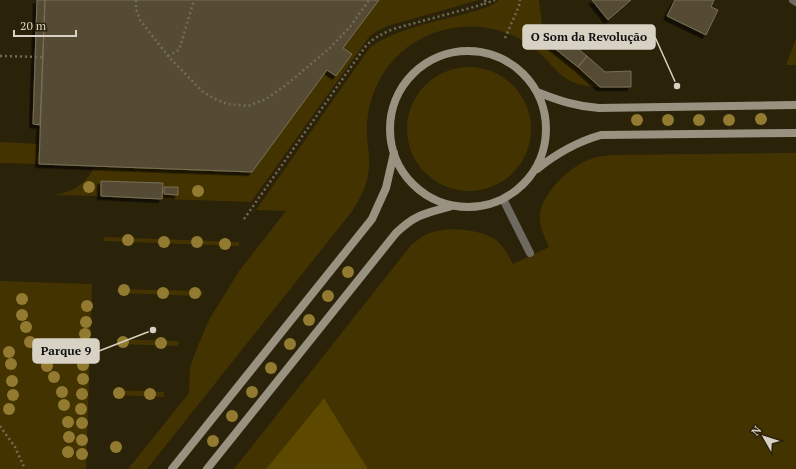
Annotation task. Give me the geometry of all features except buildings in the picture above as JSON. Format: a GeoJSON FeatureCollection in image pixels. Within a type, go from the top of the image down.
{"type":"FeatureCollection","features":[{"type":"Feature","properties":{"kind":"main road"},"geometry":{"type":"LineString","coordinates":[[472,51],[495,55],[505,60],[524,74],[537,92],[544,112],[546,133],[540,160],[533,172],[520,187],[503,199],[480,206],[455,205],[435,199],[417,188],[403,171],[394,152],[392,141],[392,118],[398,96],[411,76],[419,69],[439,57],[455,52],[472,51]]}},
{"type":"Feature","properties":{"kind":"main road"},"geometry":{"type":"LineString","coordinates":[[537,92],[562,102],[599,108],[796,105]]}},
{"type":"Feature","properties":{"kind":"main road"},"geometry":{"type":"LineString","coordinates":[[533,172],[556,154],[589,138],[600,135],[796,133]]}},
{"type":"Feature","properties":{"kind":"main road"},"geometry":{"type":"LineString","coordinates":[[172,469],[372,219],[386,188],[394,152]]}},
{"type":"Feature","properties":{"kind":"main road"},"geometry":{"type":"LineString","coordinates":[[207,469],[396,233],[407,222],[422,214],[455,205]]}},
{"type":"Feature","properties":{"kind":"street"},"geometry":{"type":"LineString","coordinates":[[503,199],[530,253]]}},
{"type":"Feature","properties":{"kind":"path"},"geometry":{"type":"LineString","coordinates":[[136,0],[136,9],[140,20],[168,56],[202,91],[227,104],[248,106],[266,99],[286,85],[330,48],[350,27],[369,0]]}},
{"type":"Feature","properties":{"kind":"path"},"geometry":{"type":"LineString","coordinates":[[168,56],[179,50],[194,0]]}},
{"type":"Feature","properties":{"kind":"path"},"geometry":{"type":"LineString","coordinates":[[481,5],[486,0]]}},
{"type":"Feature","properties":{"kind":"path"},"geometry":{"type":"LineString","coordinates":[[244,219],[365,47],[371,41],[393,29],[495,0]]}},
{"type":"Feature","properties":{"kind":"path"},"geometry":{"type":"LineString","coordinates":[[504,38],[519,6],[520,0]]}},
{"type":"Feature","properties":{"kind":"path"},"geometry":{"type":"LineString","coordinates":[[0,56],[43,57]]}},
{"type":"Feature","properties":{"kind":"path"},"geometry":{"type":"LineString","coordinates":[[249,206],[254,206]]}},
{"type":"Feature","properties":{"kind":"path"},"geometry":{"type":"LineString","coordinates":[[0,426],[14,447],[25,469]]}},
{"type":"Feature","properties":{"kind":"shaded area"},"geometry":{"type":"Polygon","coordinates":[[[80,0],[479,0],[387,26],[369,37],[251,202],[162,199],[163,183],[102,181],[101,196],[52,195],[72,190],[77,187],[87,179],[94,167],[53,165],[80,0]],[[164,187],[164,194],[177,195],[178,187],[164,187]]]}},
{"type":"Feature","properties":{"kind":"shaded area"},"geometry":{"type":"Polygon","coordinates":[[[499,0],[539,0],[544,40],[600,87],[585,86],[574,83],[565,78],[544,57],[525,42],[506,33],[485,28],[465,27],[444,30],[425,37],[407,47],[392,61],[380,79],[369,107],[367,122],[369,160],[368,174],[364,190],[353,210],[147,469],[128,469],[189,393],[190,367],[210,318],[239,271],[286,211],[256,210],[368,50],[376,43],[387,37],[415,27],[493,5],[499,0]]]}},
{"type":"Feature","properties":{"kind":"shaded area"},"geometry":{"type":"Polygon","coordinates":[[[796,39],[796,65],[786,65],[796,39]]]}},
{"type":"Feature","properties":{"kind":"shaded area"},"geometry":{"type":"Polygon","coordinates":[[[469,67],[481,68],[493,72],[503,77],[513,85],[521,95],[526,105],[530,117],[530,141],[526,153],[521,163],[513,173],[503,181],[493,186],[481,190],[469,191],[457,190],[445,186],[435,181],[425,173],[417,163],[412,153],[408,141],[407,129],[408,117],[412,105],[417,95],[425,85],[435,77],[445,72],[457,68],[469,67]]]}},
{"type":"Feature","properties":{"kind":"shaded area"},"geometry":{"type":"Polygon","coordinates":[[[0,142],[40,144],[39,164],[0,163],[0,142]]]}},
{"type":"Feature","properties":{"kind":"shaded area"},"geometry":{"type":"Polygon","coordinates":[[[796,153],[796,469],[368,469],[324,398],[266,469],[234,469],[412,244],[425,235],[437,231],[455,229],[474,231],[491,237],[497,241],[513,264],[549,247],[540,223],[540,214],[546,197],[559,181],[575,167],[593,158],[612,155],[796,153]]]}},
{"type":"Feature","properties":{"kind":"shaded area"},"geometry":{"type":"Polygon","coordinates":[[[104,237],[239,242],[239,246],[104,241],[104,237]]]}},
{"type":"Feature","properties":{"kind":"shaded area"},"geometry":{"type":"Polygon","coordinates":[[[0,281],[92,284],[86,469],[0,469],[0,281]]]}},
{"type":"Feature","properties":{"kind":"shaded area"},"geometry":{"type":"Polygon","coordinates":[[[118,289],[203,291],[202,296],[117,293],[118,289]]]}},
{"type":"Feature","properties":{"kind":"shaded area"},"geometry":{"type":"Polygon","coordinates":[[[117,339],[179,341],[178,346],[117,344],[117,339]]]}},
{"type":"Feature","properties":{"kind":"shaded area"},"geometry":{"type":"Polygon","coordinates":[[[114,390],[164,392],[164,397],[114,395],[114,390]]]}},
{"type":"Feature","properties":{"kind":"shaded area"},"geometry":{"type":"Polygon","coordinates":[[[324,398],[368,469],[266,469],[324,398]]]}},
{"type":"Feature","properties":{"kind":"place","name":"O Som da Revolução"},"geometry":{"type":"Point","coordinates":[677,86]}},
{"type":"Feature","properties":{"kind":"place","name":"Parque 9"},"geometry":{"type":"Point","coordinates":[153,330]}}]}
